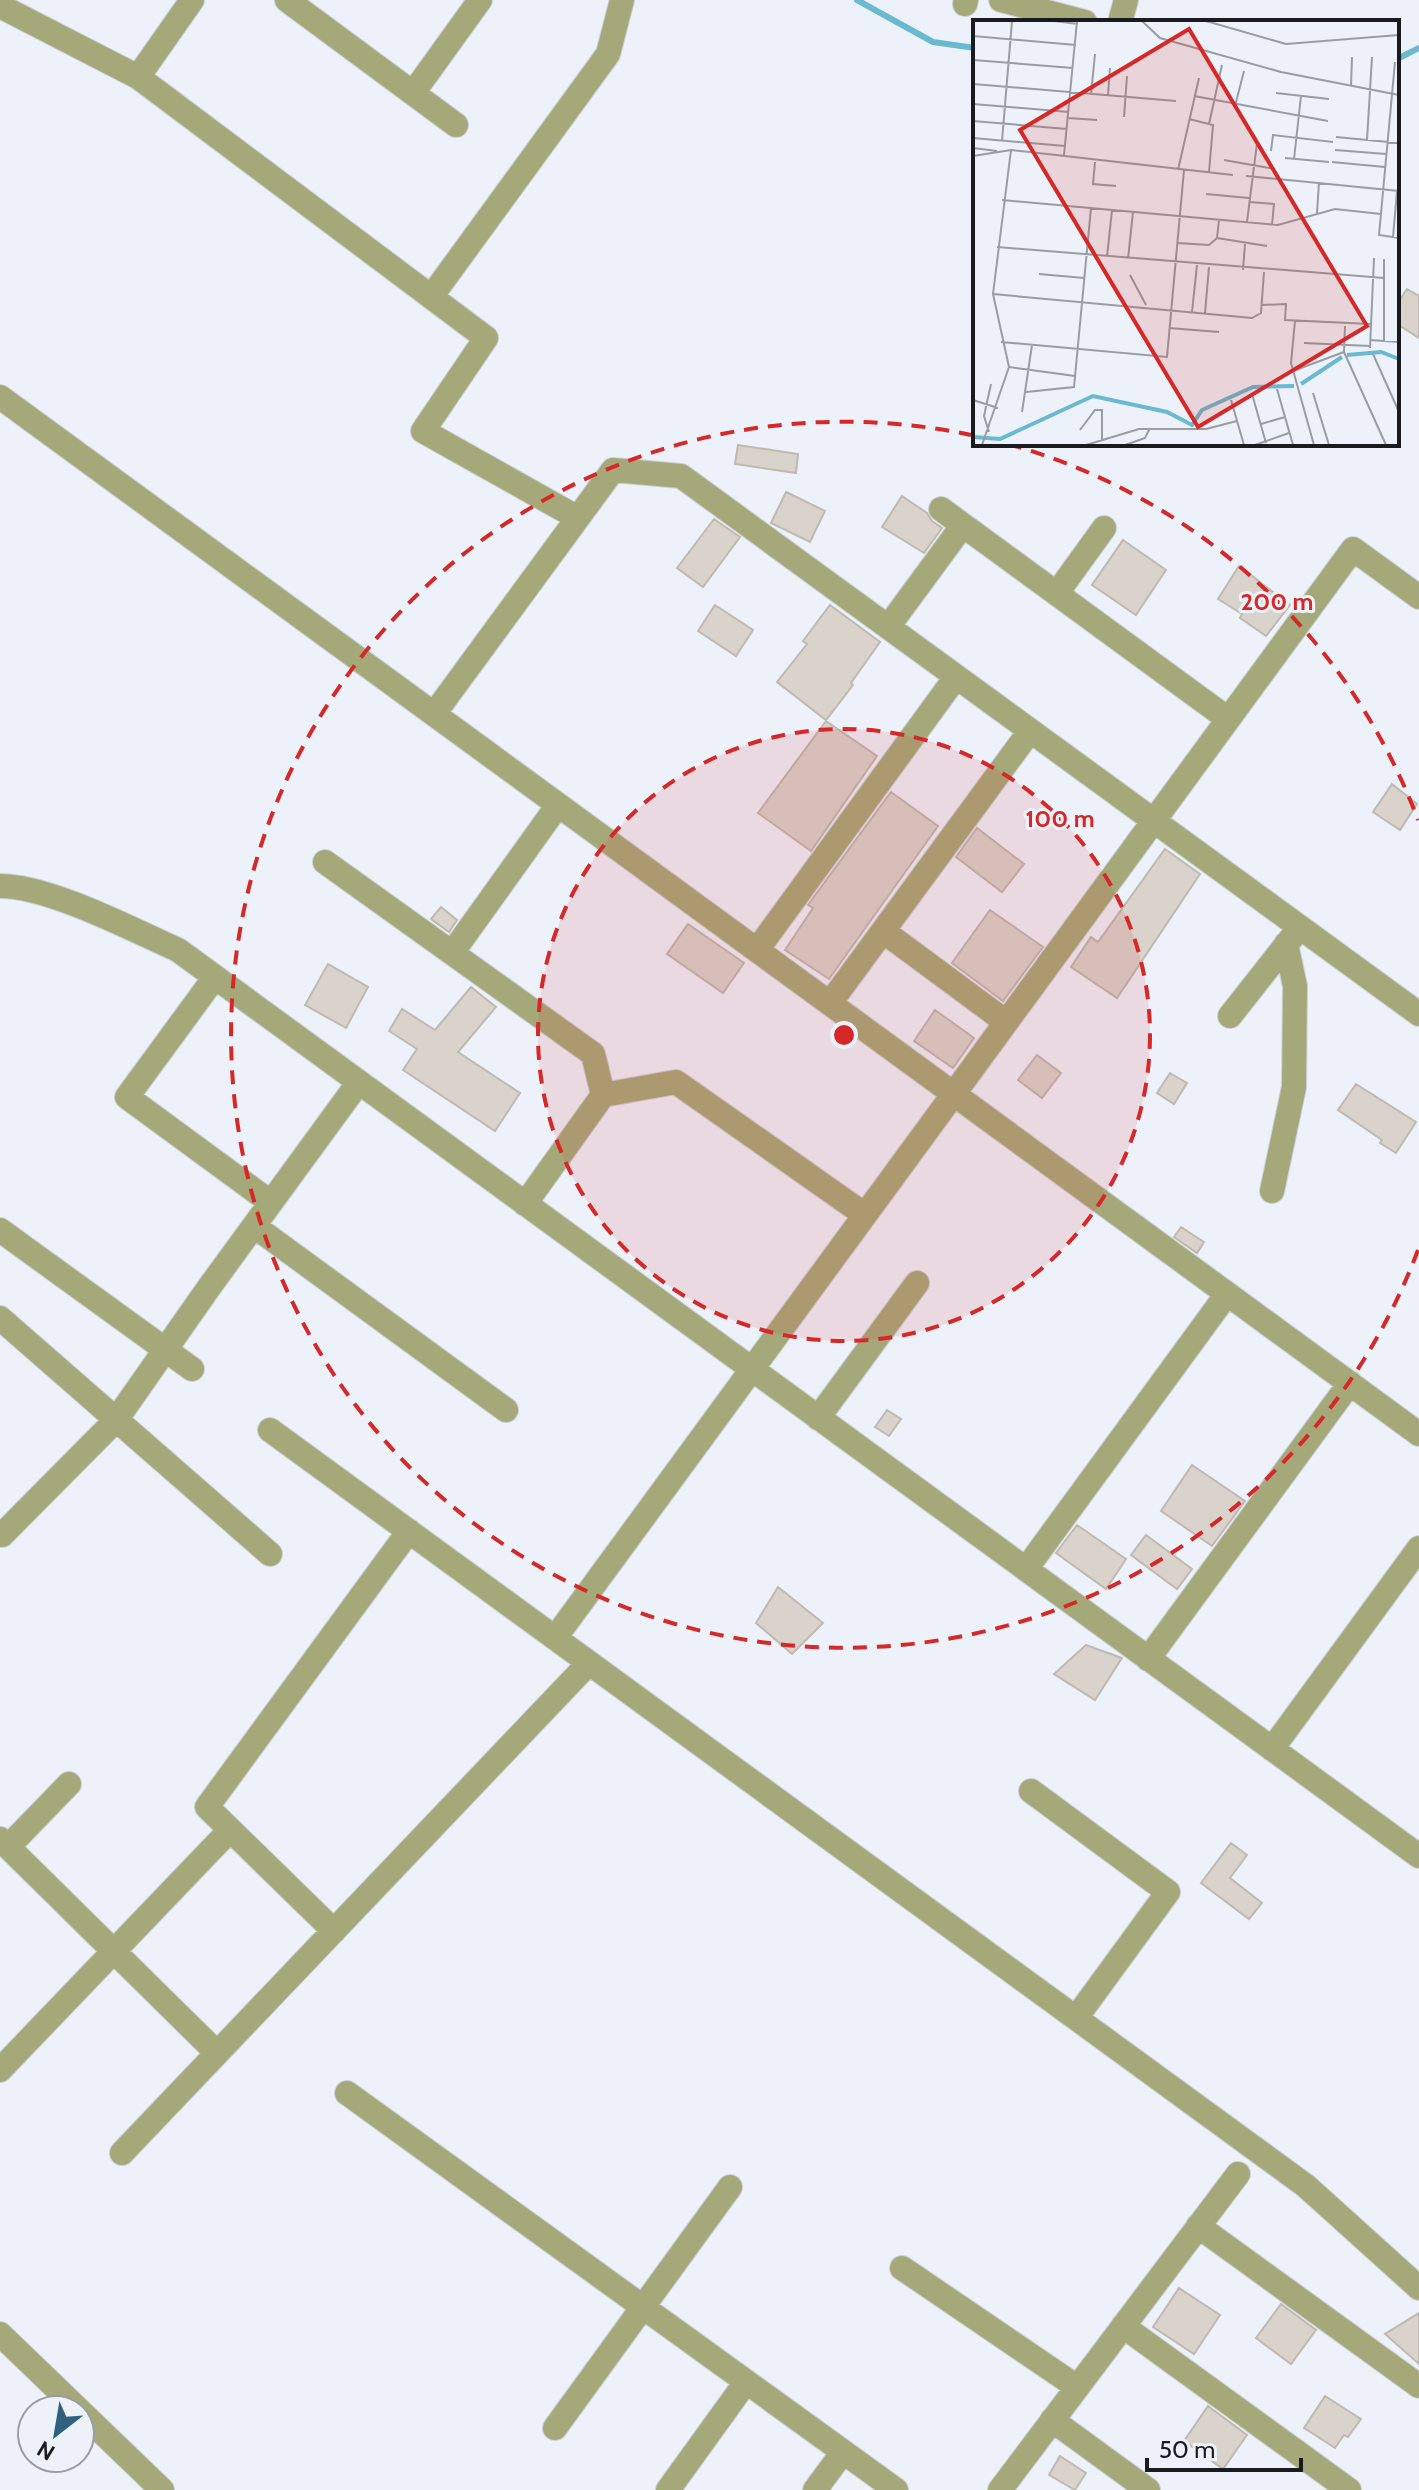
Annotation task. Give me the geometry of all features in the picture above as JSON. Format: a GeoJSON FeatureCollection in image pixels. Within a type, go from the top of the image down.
{"type":"FeatureCollection","features":[{"type":"Feature","properties":{"kind":"street"},"geometry":{"type":"LineString","coordinates":[[138,77],[192,0]]}},
{"type":"Feature","properties":{"kind":"street"},"geometry":{"type":"LineString","coordinates":[[287,0],[456,125]]}},
{"type":"Feature","properties":{"kind":"street"},"geometry":{"type":"LineString","coordinates":[[413,93],[480,0]]}},
{"type":"Feature","properties":{"kind":"street"},"geometry":{"type":"LineString","coordinates":[[431,297],[608,54],[622,0]]}},
{"type":"Feature","properties":{"kind":"street"},"geometry":{"type":"LineString","coordinates":[[1001,0],[1077,20]]}},
{"type":"Feature","properties":{"kind":"street"},"geometry":{"type":"LineString","coordinates":[[1121,20],[1126,0]]}},
{"type":"Feature","properties":{"kind":"street"},"geometry":{"type":"LineString","coordinates":[[0,6],[138,77],[486,338],[423,431],[578,518]]}},
{"type":"Feature","properties":{"kind":"street"},"geometry":{"type":"LineString","coordinates":[[0,397],[1419,1434]]}},
{"type":"Feature","properties":{"kind":"street"},"geometry":{"type":"LineString","coordinates":[[434,714],[613,470],[681,476],[1153,821],[1293,936],[1419,1014]]}},
{"type":"Feature","properties":{"kind":"street"},"geometry":{"type":"LineString","coordinates":[[941,509],[1228,719]]}},
{"type":"Feature","properties":{"kind":"street"},"geometry":{"type":"LineString","coordinates":[[888,627],[963,525]]}},
{"type":"Feature","properties":{"kind":"street"},"geometry":{"type":"LineString","coordinates":[[1057,593],[1104,528]]}},
{"type":"Feature","properties":{"kind":"street"},"geometry":{"type":"LineString","coordinates":[[555,1638],[1353,549],[1419,597]]}},
{"type":"Feature","properties":{"kind":"street"},"geometry":{"type":"LineString","coordinates":[[757,950],[956,677]]}},
{"type":"Feature","properties":{"kind":"street"},"geometry":{"type":"LineString","coordinates":[[830,1003],[1030,731]]}},
{"type":"Feature","properties":{"kind":"street"},"geometry":{"type":"LineString","coordinates":[[452,953],[558,805]]}},
{"type":"Feature","properties":{"kind":"street"},"geometry":{"type":"LineString","coordinates":[[325,862],[593,1054],[603,1095]]}},
{"type":"Feature","properties":{"kind":"street"},"geometry":{"type":"LineString","coordinates":[[0,886],[21,886],[100,915],[178,950],[1419,1856]]}},
{"type":"Feature","properties":{"kind":"street"},"geometry":{"type":"LineString","coordinates":[[883,931],[1006,1022]]}},
{"type":"Feature","properties":{"kind":"street"},"geometry":{"type":"LineString","coordinates":[[1230,1016],[1293,936]]}},
{"type":"Feature","properties":{"kind":"street"},"geometry":{"type":"LineString","coordinates":[[1272,1191],[1294,1087],[1293,936]]}},
{"type":"Feature","properties":{"kind":"street"},"geometry":{"type":"LineString","coordinates":[[215,977],[127,1097],[270,1202]]}},
{"type":"Feature","properties":{"kind":"street"},"geometry":{"type":"LineString","coordinates":[[2,1535],[116,1420],[359,1082]]}},
{"type":"Feature","properties":{"kind":"street"},"geometry":{"type":"LineString","coordinates":[[525,1204],[603,1095],[676,1082],[865,1215]]}},
{"type":"Feature","properties":{"kind":"street"},"geometry":{"type":"LineString","coordinates":[[254,1226],[506,1410]]}},
{"type":"Feature","properties":{"kind":"street"},"geometry":{"type":"LineString","coordinates":[[0,1230],[192,1369]]}},
{"type":"Feature","properties":{"kind":"street"},"geometry":{"type":"LineString","coordinates":[[818,1418],[917,1283]]}},
{"type":"Feature","properties":{"kind":"street"},"geometry":{"type":"LineString","coordinates":[[1026,1569],[1227,1294]]}},
{"type":"Feature","properties":{"kind":"street"},"geometry":{"type":"LineString","coordinates":[[0,1318],[270,1554]]}},
{"type":"Feature","properties":{"kind":"street"},"geometry":{"type":"LineString","coordinates":[[1148,1659],[1350,1383]]}},
{"type":"Feature","properties":{"kind":"street"},"geometry":{"type":"LineString","coordinates":[[270,1430],[1306,2186],[1419,2288]]}},
{"type":"Feature","properties":{"kind":"street"},"geometry":{"type":"LineString","coordinates":[[334,1931],[207,1807],[409,1531]]}},
{"type":"Feature","properties":{"kind":"street"},"geometry":{"type":"LineString","coordinates":[[1272,1749],[1419,1548]]}},
{"type":"Feature","properties":{"kind":"street"},"geometry":{"type":"LineString","coordinates":[[122,2153],[589,1663]]}},
{"type":"Feature","properties":{"kind":"street"},"geometry":{"type":"LineString","coordinates":[[69,1784],[3,1843],[217,2053]]}},
{"type":"Feature","properties":{"kind":"street"},"geometry":{"type":"LineString","coordinates":[[1031,1791],[1168,1892],[1076,2018]]}},
{"type":"Feature","properties":{"kind":"street"},"geometry":{"type":"LineString","coordinates":[[0,2070],[230,1830]]}},
{"type":"Feature","properties":{"kind":"street"},"geometry":{"type":"LineString","coordinates":[[347,2093],[896,2490]]}},
{"type":"Feature","properties":{"kind":"street"},"geometry":{"type":"LineString","coordinates":[[1000,2490],[1238,2174]]}},
{"type":"Feature","properties":{"kind":"street"},"geometry":{"type":"LineString","coordinates":[[555,2428],[730,2187]]}},
{"type":"Feature","properties":{"kind":"street"},"geometry":{"type":"LineString","coordinates":[[1198,2226],[1419,2386]]}},
{"type":"Feature","properties":{"kind":"street"},"geometry":{"type":"LineString","coordinates":[[902,2268],[1077,2387]]}},
{"type":"Feature","properties":{"kind":"street"},"geometry":{"type":"LineString","coordinates":[[1123,2326],[1349,2490]]}},
{"type":"Feature","properties":{"kind":"street"},"geometry":{"type":"LineString","coordinates":[[0,2334],[63,2394]]}},
{"type":"Feature","properties":{"kind":"street"},"geometry":{"type":"LineString","coordinates":[[668,2490],[746,2382]]}},
{"type":"Feature","properties":{"kind":"street"},"geometry":{"type":"LineString","coordinates":[[1052,2420],[1148,2490]]}},
{"type":"Feature","properties":{"kind":"street"},"geometry":{"type":"LineString","coordinates":[[96,2426],[162,2490]]}},
{"type":"Feature","properties":{"kind":"street"},"geometry":{"type":"LineString","coordinates":[[815,2490],[843,2452]]}},
{"type":"Feature","properties":{"kind":"building"},"geometry":{"type":"Polygon","coordinates":[[[1407,289],[1419,296],[1419,338],[1399,325],[1399,301],[1407,289]]]}},
{"type":"Feature","properties":{"kind":"building"},"geometry":{"type":"Polygon","coordinates":[[[738,445],[798,454],[796,473],[735,464],[738,445]]]}},
{"type":"Feature","properties":{"kind":"building"},"geometry":{"type":"Polygon","coordinates":[[[786,492],[825,511],[810,542],[771,523],[786,492]]]}},
{"type":"Feature","properties":{"kind":"building"},"geometry":{"type":"Polygon","coordinates":[[[902,496],[942,528],[924,553],[882,527],[902,496]]]}},
{"type":"Feature","properties":{"kind":"building"},"geometry":{"type":"Polygon","coordinates":[[[714,519],[740,537],[703,587],[677,568],[714,519]]]}},
{"type":"Feature","properties":{"kind":"building"},"geometry":{"type":"Polygon","coordinates":[[[1123,540],[1166,570],[1136,615],[1092,585],[1123,540]]]}},
{"type":"Feature","properties":{"kind":"building"},"geometry":{"type":"Polygon","coordinates":[[[1239,566],[1290,605],[1266,636],[1240,618],[1242,614],[1218,599],[1239,566]]]}},
{"type":"Feature","properties":{"kind":"building"},"geometry":{"type":"Polygon","coordinates":[[[715,605],[753,630],[736,656],[698,631],[715,605]]]}},
{"type":"Feature","properties":{"kind":"building"},"geometry":{"type":"Polygon","coordinates":[[[830,605],[880,642],[826,720],[777,682],[807,644],[803,641],[830,605]]]}},
{"type":"Feature","properties":{"kind":"building"},"geometry":{"type":"Polygon","coordinates":[[[826,721],[877,756],[811,851],[758,813],[826,721]]]}},
{"type":"Feature","properties":{"kind":"building"},"geometry":{"type":"Polygon","coordinates":[[[1392,784],[1417,804],[1400,830],[1373,812],[1392,784]]]}},
{"type":"Feature","properties":{"kind":"building"},"geometry":{"type":"Polygon","coordinates":[[[891,792],[938,826],[829,979],[785,950],[813,908],[808,905],[891,792]]]}},
{"type":"Feature","properties":{"kind":"building"},"geometry":{"type":"Polygon","coordinates":[[[977,828],[1024,864],[1002,892],[956,857],[977,828]]]}},
{"type":"Feature","properties":{"kind":"building"},"geometry":{"type":"Polygon","coordinates":[[[1165,849],[1200,874],[1117,998],[1071,967],[1091,937],[1098,942],[1165,849]]]}},
{"type":"Feature","properties":{"kind":"building"},"geometry":{"type":"Polygon","coordinates":[[[441,907],[457,920],[449,932],[431,919],[441,907]]]}},
{"type":"Feature","properties":{"kind":"building"},"geometry":{"type":"Polygon","coordinates":[[[990,910],[1043,947],[1003,1001],[952,963],[990,910]]]}},
{"type":"Feature","properties":{"kind":"building"},"geometry":{"type":"Polygon","coordinates":[[[688,924],[744,963],[723,993],[667,954],[688,924]]]}},
{"type":"Feature","properties":{"kind":"building"},"geometry":{"type":"Polygon","coordinates":[[[328,964],[368,987],[346,1028],[305,1005],[328,964]]]}},
{"type":"Feature","properties":{"kind":"building"},"geometry":{"type":"Polygon","coordinates":[[[471,987],[496,1007],[458,1052],[520,1093],[495,1131],[403,1070],[417,1049],[389,1031],[402,1009],[435,1030],[471,987]]]}},
{"type":"Feature","properties":{"kind":"building"},"geometry":{"type":"Polygon","coordinates":[[[935,1010],[974,1038],[953,1068],[914,1041],[935,1010]]]}},
{"type":"Feature","properties":{"kind":"building"},"geometry":{"type":"Polygon","coordinates":[[[1037,1055],[1061,1073],[1042,1098],[1018,1080],[1037,1055]]]}},
{"type":"Feature","properties":{"kind":"building"},"geometry":{"type":"Polygon","coordinates":[[[1170,1073],[1187,1083],[1174,1104],[1157,1093],[1170,1073]]]}},
{"type":"Feature","properties":{"kind":"building"},"geometry":{"type":"Polygon","coordinates":[[[1356,1084],[1416,1122],[1396,1153],[1338,1110],[1356,1084]]]}},
{"type":"Feature","properties":{"kind":"building"},"geometry":{"type":"Polygon","coordinates":[[[1181,1227],[1204,1242],[1197,1253],[1174,1237],[1181,1227]]]}},
{"type":"Feature","properties":{"kind":"building"},"geometry":{"type":"Polygon","coordinates":[[[887,1410],[901,1419],[889,1436],[875,1427],[887,1410]]]}},
{"type":"Feature","properties":{"kind":"building"},"geometry":{"type":"Polygon","coordinates":[[[1192,1465],[1245,1501],[1212,1546],[1161,1511],[1192,1465]]]}},
{"type":"Feature","properties":{"kind":"building"},"geometry":{"type":"Polygon","coordinates":[[[1077,1525],[1126,1559],[1106,1589],[1056,1553],[1077,1525]]]}},
{"type":"Feature","properties":{"kind":"building"},"geometry":{"type":"Polygon","coordinates":[[[1146,1535],[1192,1569],[1177,1589],[1131,1555],[1146,1535]]]}},
{"type":"Feature","properties":{"kind":"building"},"geometry":{"type":"Polygon","coordinates":[[[778,1587],[823,1623],[792,1654],[756,1623],[778,1587]]]}},
{"type":"Feature","properties":{"kind":"building"},"geometry":{"type":"Polygon","coordinates":[[[1086,1645],[1122,1658],[1095,1700],[1054,1674],[1086,1645]]]}},
{"type":"Feature","properties":{"kind":"building"},"geometry":{"type":"Polygon","coordinates":[[[1231,1843],[1247,1855],[1230,1878],[1262,1903],[1249,1919],[1201,1883],[1231,1843]]]}},
{"type":"Feature","properties":{"kind":"building"},"geometry":{"type":"Polygon","coordinates":[[[1179,2288],[1220,2315],[1194,2354],[1153,2327],[1179,2288]]]}},
{"type":"Feature","properties":{"kind":"building"},"geometry":{"type":"Polygon","coordinates":[[[1281,2304],[1316,2330],[1291,2364],[1256,2338],[1281,2304]]]}},
{"type":"Feature","properties":{"kind":"building"},"geometry":{"type":"Polygon","coordinates":[[[1419,2313],[1419,2364],[1385,2334],[1419,2313]]]}},
{"type":"Feature","properties":{"kind":"building"},"geometry":{"type":"Polygon","coordinates":[[[1325,2396],[1361,2419],[1335,2448],[1304,2428],[1325,2396]]]}},
{"type":"Feature","properties":{"kind":"building"},"geometry":{"type":"Polygon","coordinates":[[[1208,2406],[1247,2435],[1223,2469],[1184,2441],[1208,2406]]]}},
{"type":"Feature","properties":{"kind":"building"},"geometry":{"type":"Polygon","coordinates":[[[1060,2456],[1086,2473],[1075,2490],[1049,2475],[1060,2456]]]}},
{"type":"Feature","properties":{"kind":"waterway"},"geometry":{"type":"LineString","coordinates":[[857,0],[933,42],[973,48]]}},
{"type":"Feature","properties":{"kind":"waterway"},"geometry":{"type":"LineString","coordinates":[[1399,58],[1419,48]]}}]}
